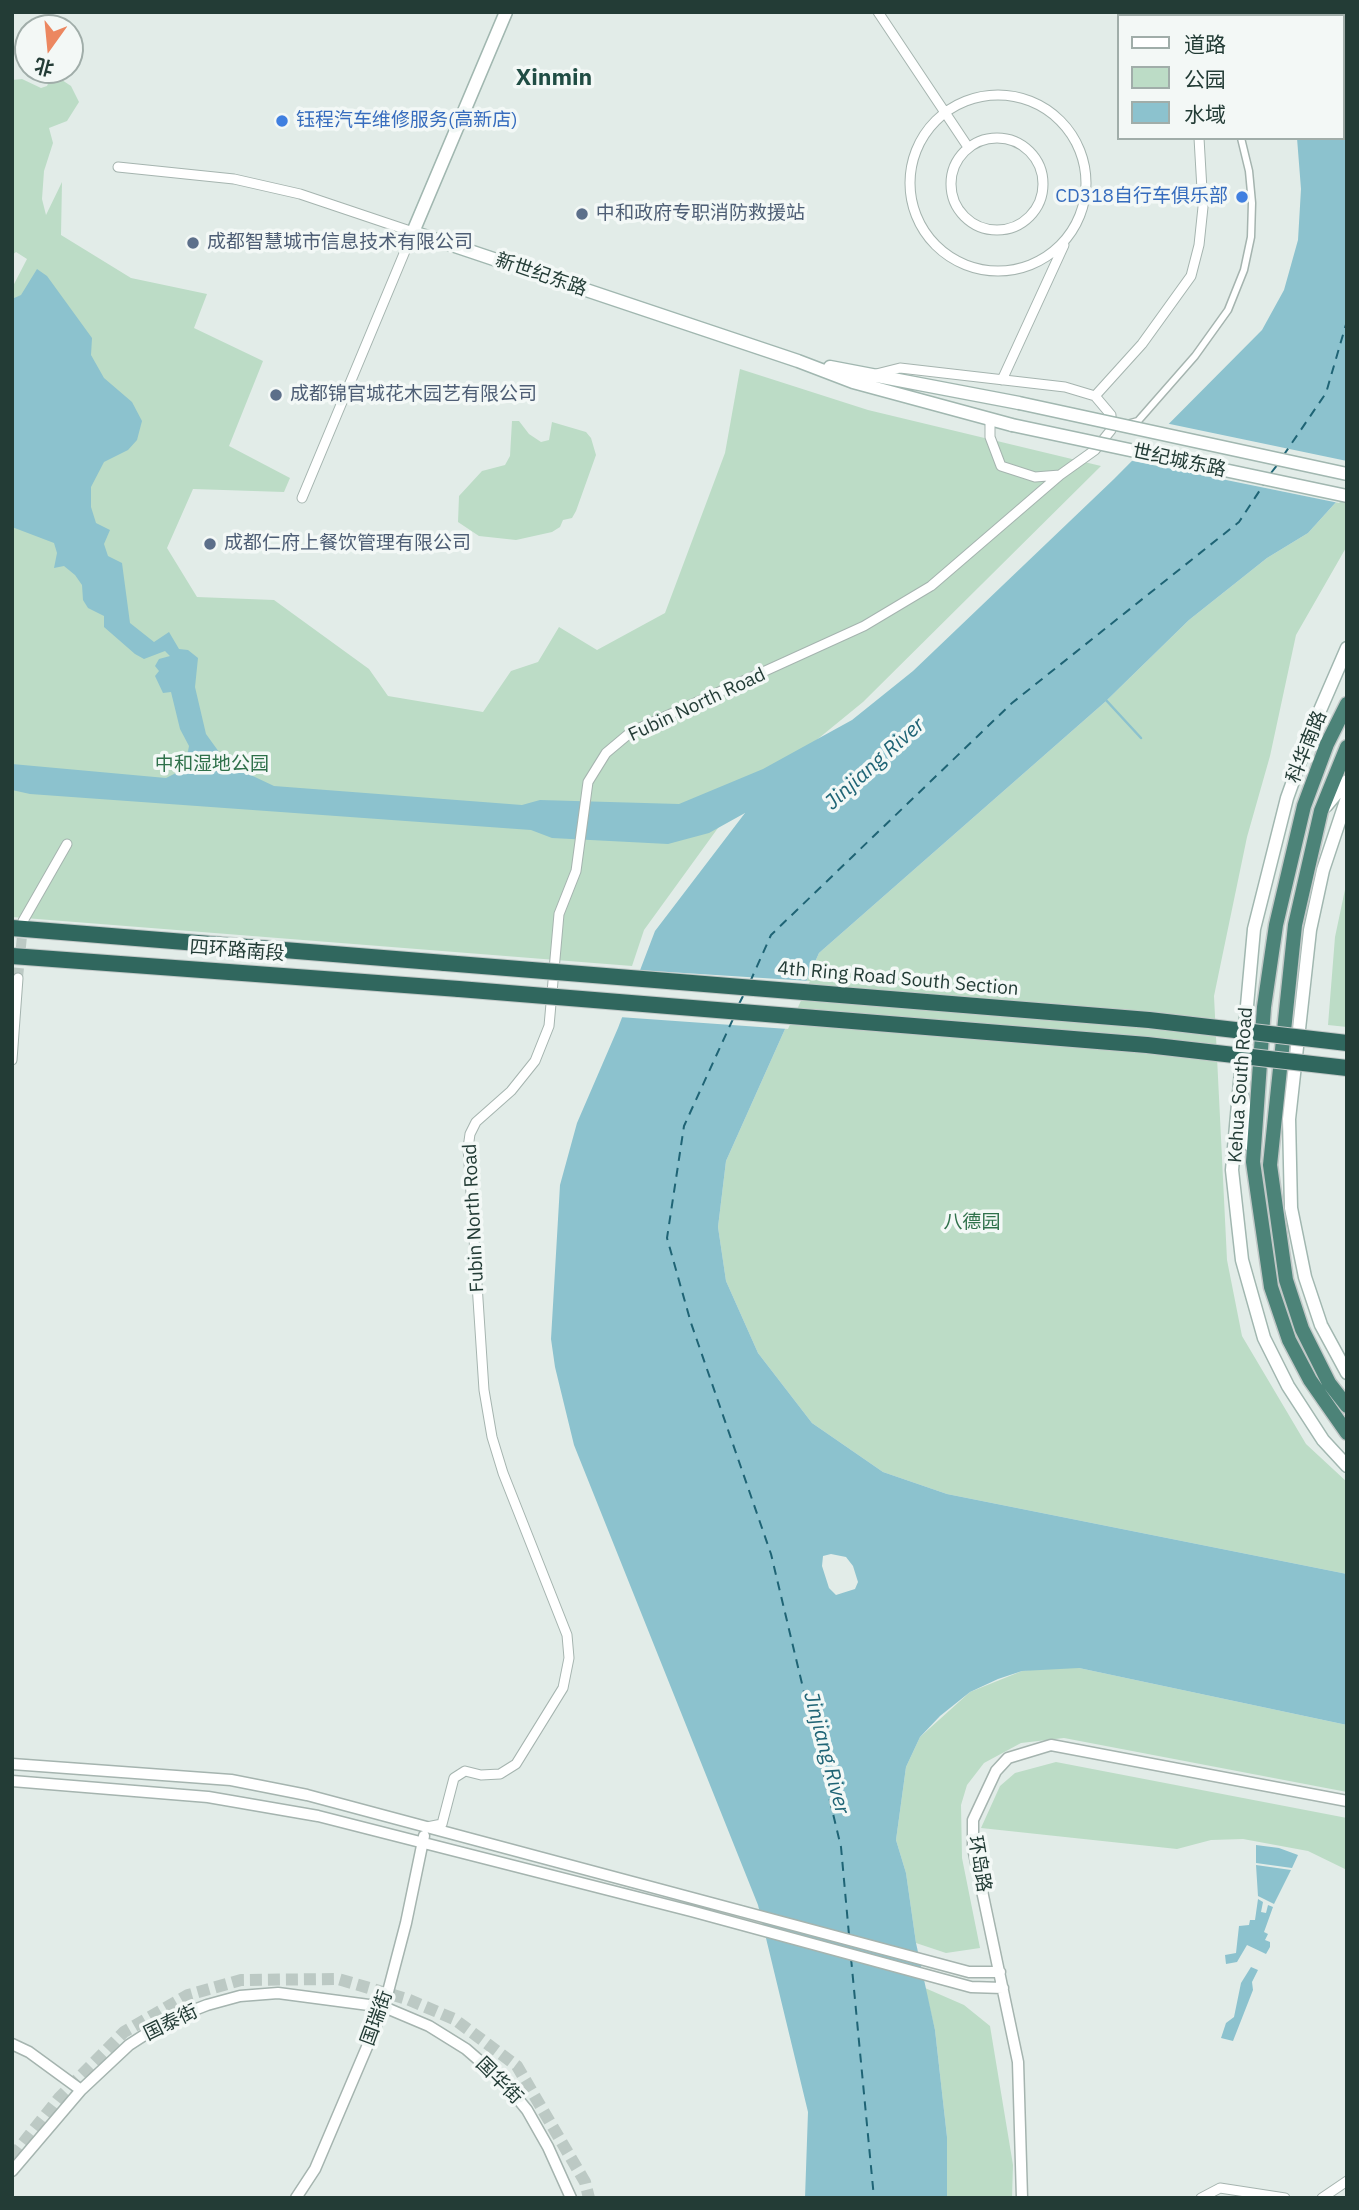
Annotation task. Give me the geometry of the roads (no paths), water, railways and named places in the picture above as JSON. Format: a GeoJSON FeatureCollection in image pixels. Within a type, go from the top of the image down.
{"type":"FeatureCollection","features":[{"type":"Feature","properties":{"kind":"highway","name":"科华南路"},"geometry":{"type":"LineString","coordinates":[[1253,1162],[1264,1007],[1276,925],[1304,806],[1327,744],[1347,704]]}},
{"type":"Feature","properties":{"kind":"highway","name":"科华南路"},"geometry":{"type":"LineString","coordinates":[[1321,811],[1347,747]]}},
{"type":"Feature","properties":{"kind":"highway","name":"Kehua South Road"},"geometry":{"type":"LineString","coordinates":[[1321,811],[1295,925],[1270,1165],[1286,1280],[1302,1329],[1329,1382],[1347,1406]]}},
{"type":"Feature","properties":{"kind":"highway","name":"四环路南段"},"geometry":{"type":"LineString","coordinates":[[18,924],[445,963]]}},
{"type":"Feature","properties":{"kind":"highway","name":"四环路南段"},"geometry":{"type":"LineString","coordinates":[[12,956],[1133,1044],[1347,1068]]}},
{"type":"Feature","properties":{"kind":"highway","name":"4th Ring Road South Section"},"geometry":{"type":"LineString","coordinates":[[445,963],[1149,1020],[1347,1043]]}},
{"type":"Feature","properties":{"kind":"highway","name":"Kehua South Road"},"geometry":{"type":"LineString","coordinates":[[1253,1162],[1271,1287],[1289,1340],[1310,1380],[1347,1433]]}},
{"type":"Feature","properties":{"kind":"main road"},"geometry":{"type":"LineString","coordinates":[[413,232],[506,12]]}},
{"type":"Feature","properties":{"kind":"main road","name":"新世纪东路"},"geometry":{"type":"LineString","coordinates":[[413,232],[798,361],[853,382],[1012,425]]}},
{"type":"Feature","properties":{"kind":"main road","name":"新世纪东路"},"geometry":{"type":"LineString","coordinates":[[798,361],[1019,403]]}},
{"type":"Feature","properties":{"kind":"main road","name":"世纪城东路"},"geometry":{"type":"LineString","coordinates":[[1019,403],[1347,474]]}},
{"type":"Feature","properties":{"kind":"main road","name":"世纪城东路"},"geometry":{"type":"LineString","coordinates":[[1012,425],[1347,496]]}},
{"type":"Feature","properties":{"kind":"main road"},"geometry":{"type":"LineString","coordinates":[[1347,648],[1287,798],[1254,929],[1232,1170],[1236,1224],[1248,1288],[1264,1338],[1288,1386],[1323,1440],[1347,1466]]}},
{"type":"Feature","properties":{"kind":"main road"},"geometry":{"type":"LineString","coordinates":[[1321,811],[1347,781]]}},
{"type":"Feature","properties":{"kind":"main road"},"geometry":{"type":"LineString","coordinates":[[1347,798],[1323,870],[1310,930],[1289,1119],[1290,1208],[1305,1277],[1321,1325],[1347,1373]]}},
{"type":"Feature","properties":{"kind":"main road"},"geometry":{"type":"LineString","coordinates":[[1240,1080],[1253,1162]]}},
{"type":"Feature","properties":{"kind":"street"},"geometry":{"type":"LineString","coordinates":[[878,12],[968,147]]}},
{"type":"Feature","properties":{"kind":"street"},"geometry":{"type":"LineString","coordinates":[[1002,380],[1066,240],[1081,214],[1087,185],[1082,155],[1068,128],[1046,108],[1018,97],[988,95],[959,103],[934,121],[918,146],[910,173],[912,201],[922,227],[940,249],[963,264],[1000,270],[1019,269],[1045,258],[1066,240]]}},
{"type":"Feature","properties":{"kind":"street"},"geometry":{"type":"LineString","coordinates":[[997,138],[1018,143],[1036,158],[1042,171],[1043,193],[1034,214],[1022,224],[1007,230],[992,231],[976,226],[964,217],[955,204],[951,189],[952,173],[968,147],[997,138]]}},
{"type":"Feature","properties":{"kind":"street"},"geometry":{"type":"LineString","coordinates":[[1111,430],[1111,415],[1095,396],[1142,344],[1191,276],[1199,245],[1203,207],[1199,140]]}},
{"type":"Feature","properties":{"kind":"street","name":"Fubin North Road"},"geometry":{"type":"LineString","coordinates":[[426,1827],[442,1824],[454,1778],[465,1771],[481,1775],[500,1774],[516,1764],[563,1688],[569,1658],[567,1636],[503,1473],[492,1437],[484,1390],[468,1148],[470,1134],[476,1122],[524,1076],[543,1042],[553,999],[559,914],[573,885],[584,796],[594,768],[606,753],[631,732],[853,632],[920,593],[1060,475],[1095,450],[1111,430],[1138,421],[1195,356],[1227,310],[1244,270],[1251,237],[1249,171],[1241,140]]}},
{"type":"Feature","properties":{"kind":"street","name":"新世纪东路"},"geometry":{"type":"LineString","coordinates":[[118,167],[234,179],[300,194],[413,232]]}},
{"type":"Feature","properties":{"kind":"street"},"geometry":{"type":"LineString","coordinates":[[303,498],[413,232]]}},
{"type":"Feature","properties":{"kind":"street","name":"新世纪东路"},"geometry":{"type":"LineString","coordinates":[[871,375],[900,368],[1065,387],[1095,396]]}},
{"type":"Feature","properties":{"kind":"street"},"geometry":{"type":"LineString","coordinates":[[990,419],[992,446],[1001,466],[1035,477],[1060,475]]}},
{"type":"Feature","properties":{"kind":"street"},"geometry":{"type":"LineString","coordinates":[[18,924],[68,844]]}},
{"type":"Feature","properties":{"kind":"street"},"geometry":{"type":"LineString","coordinates":[[12,1060],[18,978]]}},
{"type":"Feature","properties":{"kind":"street","name":"环岛路"},"geometry":{"type":"LineString","coordinates":[[1022,2198],[1018,2062],[973,1848],[973,1820],[986,1787],[1009,1758],[1051,1745],[1347,1801]]}},
{"type":"Feature","properties":{"kind":"street"},"geometry":{"type":"LineString","coordinates":[[12,1764],[231,1780],[307,1795],[968,1972],[1000,1972]]}},
{"type":"Feature","properties":{"kind":"street"},"geometry":{"type":"LineString","coordinates":[[12,1781],[208,1797],[318,1816],[971,1987],[1003,1988]]}},
{"type":"Feature","properties":{"kind":"street","name":"国瑞街"},"geometry":{"type":"LineString","coordinates":[[296,2198],[315,2169],[384,2007],[415,1886],[426,1827]]}},
{"type":"Feature","properties":{"kind":"street","name":"国泰街"},"geometry":{"type":"LineString","coordinates":[[12,2171],[81,2090],[129,2045],[166,2021],[240,1996],[278,1993],[384,2007]]}},
{"type":"Feature","properties":{"kind":"street","name":"国华街"},"geometry":{"type":"LineString","coordinates":[[384,2007],[429,2026],[466,2049],[504,2082],[527,2110],[571,2198]]}},
{"type":"Feature","properties":{"kind":"street"},"geometry":{"type":"LineString","coordinates":[[12,2043],[29,2052],[81,2090]]}},
{"type":"Feature","properties":{"kind":"street"},"geometry":{"type":"LineString","coordinates":[[1322,2198],[1347,2181]]}},
{"type":"Feature","properties":{"kind":"street"},"geometry":{"type":"LineString","coordinates":[[1201,2198],[1220,2188],[1285,2198]]}},
{"type":"Feature","properties":{"kind":"water","name":"Jinjiang River"},"geometry":{"type":"Polygon","coordinates":[[[1234,12],[1347,12],[1347,490],[1308,533],[1267,558],[1189,620],[1105,702],[819,953],[726,1161],[718,1227],[726,1281],[758,1353],[812,1423],[883,1472],[947,1494],[1347,1574],[1347,1725],[1079,1668],[1022,1671],[998,1679],[970,1692],[940,1716],[920,1737],[906,1767],[896,1840],[906,1873],[916,1943],[935,2030],[947,2137],[947,2198],[805,2198],[808,2112],[758,1905],[574,1445],[551,1339],[560,1185],[577,1123],[618,1028],[655,931],[745,813],[709,833],[668,844],[552,838],[531,830],[30,794],[12,790],[12,764],[166,778],[178,772],[189,746],[180,729],[171,692],[163,693],[155,676],[159,671],[155,666],[159,659],[170,656],[165,651],[144,659],[135,654],[104,627],[104,616],[88,608],[83,600],[82,585],[75,575],[64,566],[54,568],[57,553],[54,543],[12,527],[12,299],[21,295],[37,269],[47,276],[92,338],[91,355],[104,378],[132,402],[142,421],[137,440],[128,450],[104,462],[91,487],[91,507],[96,523],[110,530],[104,544],[108,556],[122,563],[130,623],[154,642],[169,632],[179,649],[188,650],[198,658],[195,687],[206,734],[219,752],[238,769],[274,786],[522,805],[540,800],[679,804],[763,769],[852,720],[913,671],[1114,479],[1262,330],[1284,290],[1298,240],[1301,189],[1297,140],[1345,140],[1345,14],[1234,12]],[[831,1554],[823,1556],[822,1566],[829,1588],[836,1595],[855,1589],[858,1582],[853,1566],[846,1557],[831,1554]]]}},
{"type":"Feature","properties":{"kind":"water"},"geometry":{"type":"Polygon","coordinates":[[[1256,1845],[1279,1848],[1298,1855],[1292,1868],[1256,1863],[1256,1845]]]}},
{"type":"Feature","properties":{"kind":"water"},"geometry":{"type":"Polygon","coordinates":[[[1256,1865],[1291,1870],[1274,1904],[1258,1896],[1256,1865]]]}},
{"type":"Feature","properties":{"kind":"water"},"geometry":{"type":"Polygon","coordinates":[[[1258,1899],[1263,1902],[1261,1912],[1266,1913],[1268,1905],[1273,1907],[1264,1932],[1268,1934],[1265,1940],[1270,1942],[1270,1947],[1266,1954],[1247,1945],[1237,1962],[1226,1964],[1225,1955],[1236,1953],[1239,1926],[1249,1925],[1250,1920],[1255,1920],[1258,1899]]]}},
{"type":"Feature","properties":{"kind":"water"},"geometry":{"type":"Polygon","coordinates":[[[1251,1967],[1258,1970],[1233,2041],[1221,2038],[1226,2023],[1234,2017],[1241,1983],[1251,1967]]]}},
{"type":"Feature","properties":{"kind":"waterway"},"geometry":{"type":"LineString","coordinates":[[1105,699],[1141,738]]}},
{"type":"Feature","properties":{"kind":"tunnel"},"geometry":{"type":"LineString","coordinates":[[18,978],[23,925]]}},
{"type":"Feature","properties":{"kind":"tunnel"},"geometry":{"type":"LineString","coordinates":[[12,2157],[59,2098],[124,2032],[188,1995],[241,1980],[338,1979],[407,1999],[454,2019],[517,2066],[585,2182],[589,2198]]}},
{"type":"Feature","properties":{"kind":"place","name":"钰程汽车维修服务(高新店)"},"geometry":{"type":"Point","coordinates":[282,121]}},
{"type":"Feature","properties":{"kind":"place","name":"CD318自行车俱乐部"},"geometry":{"type":"Point","coordinates":[1242,197]}},
{"type":"Feature","properties":{"kind":"place","name":"中和政府专职消防救援站"},"geometry":{"type":"Point","coordinates":[582,214]}},
{"type":"Feature","properties":{"kind":"place","name":"成都智慧城市信息技术有限公司"},"geometry":{"type":"Point","coordinates":[193,243]}},
{"type":"Feature","properties":{"kind":"place","name":"成都锦官城花木园艺有限公司"},"geometry":{"type":"Point","coordinates":[276,395]}},
{"type":"Feature","properties":{"kind":"place","name":"成都仁府上餐饮管理有限公司"},"geometry":{"type":"Point","coordinates":[210,544]}},
{"type":"Feature","properties":{"kind":"district","name":"Xinmin"},"geometry":{"type":"Point","coordinates":[554,78]}},
{"type":"Feature","properties":{"kind":"park label","name":"中和湿地公园"},"geometry":{"type":"Point","coordinates":[212,765]}},
{"type":"Feature","properties":{"kind":"park label","name":"八德园"},"geometry":{"type":"Point","coordinates":[972,1223]}}]}
